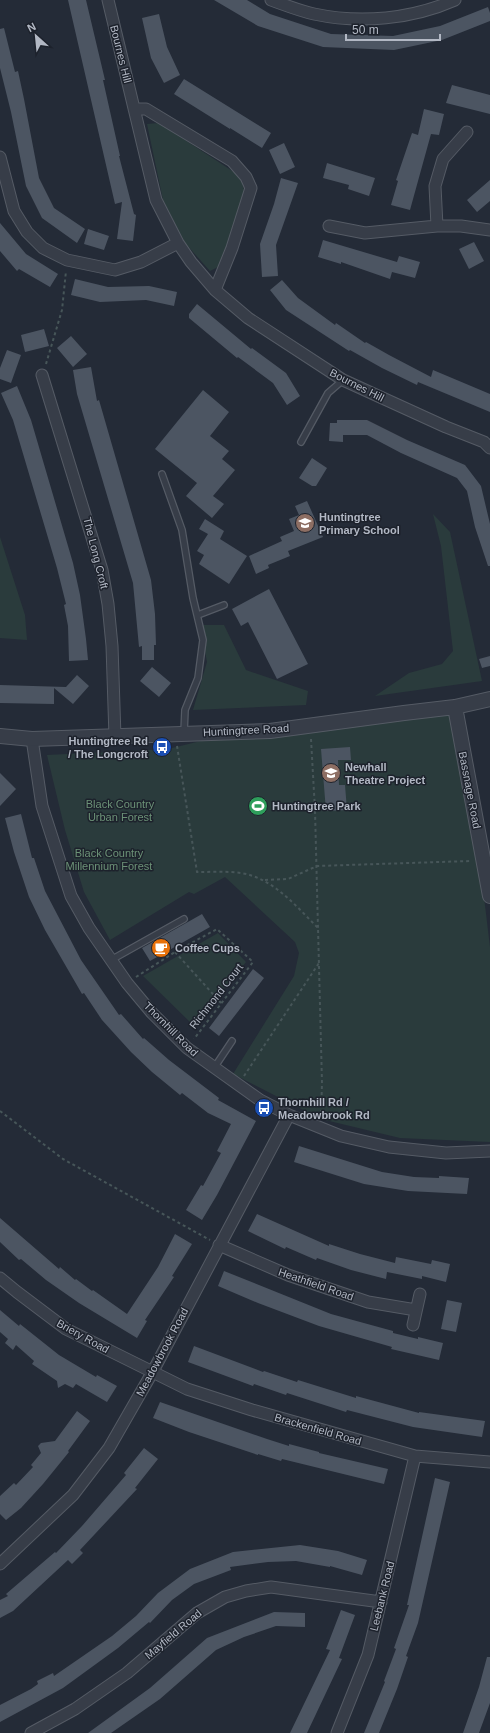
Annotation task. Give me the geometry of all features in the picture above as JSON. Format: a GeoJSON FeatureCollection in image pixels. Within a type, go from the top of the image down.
{"type":"FeatureCollection","features":[{"type":"Feature","properties":{"kind":"street","name":"Bournes Hill"},"geometry":{"type":"LineString","coordinates":[[108,0],[156,200],[178,243],[191,262],[215,290],[248,318],[343,380],[446,428],[484,442],[490,448]]}},
{"type":"Feature","properties":{"kind":"street"},"geometry":{"type":"LineString","coordinates":[[271,0],[315,14],[359,18],[384,18],[416,13],[455,0]]}},
{"type":"Feature","properties":{"kind":"street"},"geometry":{"type":"LineString","coordinates":[[134,109],[146,110],[232,161],[246,177],[251,188],[232,248],[215,290]]}},
{"type":"Feature","properties":{"kind":"street"},"geometry":{"type":"LineString","coordinates":[[437,226],[435,186],[443,159],[467,132]]}},
{"type":"Feature","properties":{"kind":"street"},"geometry":{"type":"LineString","coordinates":[[0,157],[14,211],[27,232],[43,248],[67,260],[115,270],[141,262],[178,243]]}},
{"type":"Feature","properties":{"kind":"street"},"geometry":{"type":"LineString","coordinates":[[329,226],[365,233],[437,226],[461,226],[490,230]]}},
{"type":"Feature","properties":{"kind":"street","name":"The Long Croft"},"geometry":{"type":"LineString","coordinates":[[42,375],[102,570],[108,604],[112,646],[116,737]]}},
{"type":"Feature","properties":{"kind":"street","name":"Huntingtree Road"},"geometry":{"type":"LineString","coordinates":[[0,736],[32,739],[270,731],[455,707],[490,699]]}},
{"type":"Feature","properties":{"kind":"street","name":"Bassnage Road"},"geometry":{"type":"LineString","coordinates":[[455,707],[490,896]]}},
{"type":"Feature","properties":{"kind":"street","name":"Thornhill Road"},"geometry":{"type":"LineString","coordinates":[[32,739],[42,806],[71,896],[89,928],[127,983],[152,1013],[187,1048],[214,1069],[260,1100],[289,1115],[341,1136],[389,1147],[446,1153],[490,1151]]}},
{"type":"Feature","properties":{"kind":"street","name":"Meadowbrook Road"},"geometry":{"type":"LineString","coordinates":[[0,1564],[21,1546],[73,1495],[109,1448],[152,1372],[289,1115]]}},
{"type":"Feature","properties":{"kind":"street","name":"Heathfield Road"},"geometry":{"type":"LineString","coordinates":[[219,1245],[288,1275],[368,1302],[416,1310]]}},
{"type":"Feature","properties":{"kind":"street","name":"Briery Road"},"geometry":{"type":"LineString","coordinates":[[0,1278],[66,1328],[152,1372]]}},
{"type":"Feature","properties":{"kind":"street"},"geometry":{"type":"LineString","coordinates":[[414,1325],[420,1294]]}},
{"type":"Feature","properties":{"kind":"street","name":"Brackenfield Road"},"geometry":{"type":"LineString","coordinates":[[152,1372],[187,1389],[252,1410],[415,1456],[490,1462]]}},
{"type":"Feature","properties":{"kind":"street","name":"Leebank Road"},"geometry":{"type":"LineString","coordinates":[[337,1733],[368,1655],[415,1456]]}},
{"type":"Feature","properties":{"kind":"street","name":"Mayfield Road"},"geometry":{"type":"LineString","coordinates":[[31,1733],[75,1709],[127,1673],[197,1613],[225,1597],[246,1591],[271,1587],[381,1602]]}},
{"type":"Feature","properties":{"kind":"lane"},"geometry":{"type":"LineString","coordinates":[[301,442],[328,394],[343,380]]}},
{"type":"Feature","properties":{"kind":"lane"},"geometry":{"type":"LineString","coordinates":[[162,474],[182,530],[193,598],[203,640],[198,678],[184,710],[180,734]]}},
{"type":"Feature","properties":{"kind":"lane"},"geometry":{"type":"LineString","coordinates":[[198,615],[224,605]]}},
{"type":"Feature","properties":{"kind":"lane"},"geometry":{"type":"LineString","coordinates":[[111,960],[184,919]]}},
{"type":"Feature","properties":{"kind":"lane"},"geometry":{"type":"LineString","coordinates":[[214,1069],[232,1041]]}},
{"type":"Feature","properties":{"kind":"path"},"geometry":{"type":"LineString","coordinates":[[42,375],[62,310],[67,260]]}},
{"type":"Feature","properties":{"kind":"path"},"geometry":{"type":"LineString","coordinates":[[310,725],[317,866],[322,1083],[321,1129]]}},
{"type":"Feature","properties":{"kind":"path"},"geometry":{"type":"LineString","coordinates":[[180,734],[197,872],[241,873],[264,881],[278,889],[318,928]]}},
{"type":"Feature","properties":{"kind":"path"},"geometry":{"type":"LineString","coordinates":[[264,881],[288,879],[317,866],[483,860]]}},
{"type":"Feature","properties":{"kind":"path","name":"Richmond Court"},"geometry":{"type":"LineString","coordinates":[[127,983],[175,952],[217,929],[253,962],[187,1048]]}},
{"type":"Feature","properties":{"kind":"path"},"geometry":{"type":"LineString","coordinates":[[175,952],[221,1003]]}},
{"type":"Feature","properties":{"kind":"path"},"geometry":{"type":"LineString","coordinates":[[238,1085],[319,963]]}},
{"type":"Feature","properties":{"kind":"path"},"geometry":{"type":"LineString","coordinates":[[0,1111],[63,1159],[219,1245]]}},
{"type":"Feature","properties":{"kind":"green space"},"geometry":{"type":"Polygon","coordinates":[[[159,123],[240,176],[245,193],[222,265],[210,271],[185,243],[163,200],[147,124],[159,123]]]}},
{"type":"Feature","properties":{"kind":"green space"},"geometry":{"type":"Polygon","coordinates":[[[433,514],[450,532],[482,681],[375,696],[409,673],[442,664],[453,651],[441,546],[433,514]]]}},
{"type":"Feature","properties":{"kind":"green space"},"geometry":{"type":"Polygon","coordinates":[[[0,537],[25,615],[27,640],[0,638],[0,537]]]}},
{"type":"Feature","properties":{"kind":"green space"},"geometry":{"type":"Polygon","coordinates":[[[200,625],[224,625],[246,670],[308,691],[306,705],[193,710],[207,662],[200,625]]]}},
{"type":"Feature","properties":{"kind":"green space"},"geometry":{"type":"Polygon","coordinates":[[[450,711],[484,897],[490,947],[490,1142],[400,1138],[321,1119],[233,1074],[294,976],[299,953],[295,942],[225,877],[194,894],[189,892],[110,940],[84,892],[65,830],[47,755],[168,749],[209,739],[450,711]]]}},
{"type":"Feature","properties":{"kind":"green space"},"geometry":{"type":"Polygon","coordinates":[[[218,933],[246,962],[194,1026],[143,976],[218,933]]]}},
{"type":"Feature","properties":{"kind":"building"},"geometry":{"type":"Polygon","coordinates":[[[68,0],[86,0],[105,80],[103,80],[119,156],[134,214],[136,215],[133,241],[117,239],[122,202],[115,204],[68,0]]]}},
{"type":"Feature","properties":{"kind":"building"},"geometry":{"type":"Polygon","coordinates":[[[214,0],[247,0],[270,14],[331,34],[393,36],[440,26],[488,7],[490,21],[442,40],[394,50],[323,47],[258,26],[214,0]]]}},
{"type":"Feature","properties":{"kind":"building"},"geometry":{"type":"Polygon","coordinates":[[[159,14],[167,47],[180,75],[164,83],[151,58],[142,18],[159,14]]]}},
{"type":"Feature","properties":{"kind":"building"},"geometry":{"type":"Polygon","coordinates":[[[4,28],[15,72],[18,71],[39,178],[54,208],[85,229],[77,243],[42,218],[26,186],[11,112],[0,68],[0,29],[4,28]]]}},
{"type":"Feature","properties":{"kind":"building"},"geometry":{"type":"Polygon","coordinates":[[[184,79],[271,133],[262,148],[174,94],[184,79]]]}},
{"type":"Feature","properties":{"kind":"building"},"geometry":{"type":"Polygon","coordinates":[[[452,85],[490,95],[490,114],[446,103],[452,85]]]}},
{"type":"Feature","properties":{"kind":"building"},"geometry":{"type":"Polygon","coordinates":[[[424,109],[444,114],[439,135],[431,134],[410,210],[391,205],[398,181],[396,180],[412,133],[418,135],[424,109]]]}},
{"type":"Feature","properties":{"kind":"building"},"geometry":{"type":"Polygon","coordinates":[[[284,143],[295,167],[280,174],[269,150],[284,143]]]}},
{"type":"Feature","properties":{"kind":"building"},"geometry":{"type":"Polygon","coordinates":[[[327,163],[375,178],[369,196],[348,189],[349,185],[323,178],[327,163]]]}},
{"type":"Feature","properties":{"kind":"building"},"geometry":{"type":"Polygon","coordinates":[[[281,178],[298,183],[276,245],[278,276],[262,277],[260,244],[274,204],[281,178]]]}},
{"type":"Feature","properties":{"kind":"building"},"geometry":{"type":"Polygon","coordinates":[[[490,180],[490,201],[477,212],[467,200],[490,180]]]}},
{"type":"Feature","properties":{"kind":"building"},"geometry":{"type":"Polygon","coordinates":[[[0,223],[26,254],[58,274],[50,287],[19,269],[17,271],[0,251],[0,223]]]}},
{"type":"Feature","properties":{"kind":"building"},"geometry":{"type":"Polygon","coordinates":[[[88,229],[109,236],[104,250],[84,244],[88,229]]]}},
{"type":"Feature","properties":{"kind":"building"},"geometry":{"type":"Polygon","coordinates":[[[323,240],[397,262],[399,256],[420,262],[415,278],[392,272],[390,279],[341,262],[341,264],[318,257],[323,240]]]}},
{"type":"Feature","properties":{"kind":"building"},"geometry":{"type":"Polygon","coordinates":[[[474,242],[484,261],[469,269],[459,249],[474,242]]]}},
{"type":"Feature","properties":{"kind":"building"},"geometry":{"type":"Polygon","coordinates":[[[75,279],[108,287],[149,286],[177,292],[174,306],[146,300],[100,302],[71,295],[75,279]]]}},
{"type":"Feature","properties":{"kind":"building"},"geometry":{"type":"Polygon","coordinates":[[[282,280],[298,298],[335,325],[336,323],[365,343],[366,342],[431,377],[433,370],[490,394],[490,412],[418,382],[417,385],[350,350],[349,351],[286,310],[270,290],[282,280]]]}},
{"type":"Feature","properties":{"kind":"building"},"geometry":{"type":"Polygon","coordinates":[[[197,304],[251,349],[252,348],[286,373],[300,396],[287,405],[273,383],[238,357],[237,358],[189,318],[189,314],[197,304]]]}},
{"type":"Feature","properties":{"kind":"building"},"geometry":{"type":"Polygon","coordinates":[[[44,329],[49,346],[25,352],[21,335],[44,329]]]}},
{"type":"Feature","properties":{"kind":"building"},"geometry":{"type":"Polygon","coordinates":[[[71,336],[87,354],[73,367],[57,348],[71,336]]]}},
{"type":"Feature","properties":{"kind":"building"},"geometry":{"type":"Polygon","coordinates":[[[7,350],[21,355],[11,383],[0,379],[0,368],[7,350]]]}},
{"type":"Feature","properties":{"kind":"building"},"geometry":{"type":"Polygon","coordinates":[[[91,367],[97,401],[99,400],[151,580],[155,614],[156,645],[154,645],[154,660],[142,660],[142,646],[139,647],[133,583],[77,394],[73,370],[91,367]]]}},
{"type":"Feature","properties":{"kind":"building"},"geometry":{"type":"Polygon","coordinates":[[[17,386],[31,420],[73,563],[80,595],[88,660],[69,661],[68,626],[64,605],[66,604],[57,568],[13,420],[1,393],[17,386]]]}},
{"type":"Feature","properties":{"kind":"building"},"geometry":{"type":"Polygon","coordinates":[[[203,390],[229,412],[210,436],[229,451],[222,459],[235,470],[213,496],[224,504],[212,518],[186,496],[197,483],[155,449],[203,390]]]}},
{"type":"Feature","properties":{"kind":"building"},"geometry":{"type":"Polygon","coordinates":[[[337,420],[367,420],[407,440],[465,465],[481,486],[490,524],[490,566],[488,566],[475,527],[467,491],[457,478],[401,453],[367,435],[343,435],[343,442],[329,441],[330,423],[337,423],[337,420]]]}},
{"type":"Feature","properties":{"kind":"building"},"geometry":{"type":"Polygon","coordinates":[[[312,458],[327,468],[316,486],[312,486],[299,478],[312,458]]]}},
{"type":"Feature","properties":{"kind":"building"},"geometry":{"type":"Polygon","coordinates":[[[307,501],[323,537],[288,551],[290,556],[268,565],[269,568],[256,574],[249,556],[282,541],[280,537],[294,531],[289,519],[299,515],[295,506],[307,501]]]}},
{"type":"Feature","properties":{"kind":"building"},"geometry":{"type":"Polygon","coordinates":[[[205,519],[224,531],[220,539],[247,556],[229,584],[199,564],[204,555],[197,551],[208,534],[199,529],[205,519]]]}},
{"type":"Feature","properties":{"kind":"building"},"geometry":{"type":"Polygon","coordinates":[[[269,589],[308,664],[277,679],[248,622],[241,626],[232,609],[269,589]]]}},
{"type":"Feature","properties":{"kind":"building"},"geometry":{"type":"Polygon","coordinates":[[[490,656],[490,666],[482,668],[479,659],[490,656]]]}},
{"type":"Feature","properties":{"kind":"building"},"geometry":{"type":"Polygon","coordinates":[[[152,667],[171,683],[159,697],[140,681],[152,667]]]}},
{"type":"Feature","properties":{"kind":"building"},"geometry":{"type":"Polygon","coordinates":[[[77,675],[89,686],[73,704],[54,688],[54,704],[0,703],[0,685],[66,687],[77,675]]]}},
{"type":"Feature","properties":{"kind":"building","name":"Newhall Theatre Project"},"geometry":{"type":"Polygon","coordinates":[[[350,747],[351,760],[338,760],[339,785],[345,785],[347,810],[326,811],[321,749],[350,747]]]}},
{"type":"Feature","properties":{"kind":"building"},"geometry":{"type":"Polygon","coordinates":[[[0,773],[16,789],[0,806],[0,773]]]}},
{"type":"Feature","properties":{"kind":"building"},"geometry":{"type":"Polygon","coordinates":[[[21,814],[32,858],[34,858],[45,891],[81,960],[119,1015],[121,1014],[143,1039],[144,1038],[169,1060],[219,1098],[218,1100],[256,1121],[202,1220],[186,1210],[201,1185],[203,1186],[221,1153],[217,1151],[231,1124],[208,1113],[182,1093],[180,1095],[152,1072],[131,1052],[102,1020],[84,993],[82,994],[45,930],[29,897],[14,852],[5,818],[21,814]]]}},
{"type":"Feature","properties":{"kind":"building"},"geometry":{"type":"Polygon","coordinates":[[[202,914],[210,927],[150,961],[142,948],[202,914]]]}},
{"type":"Feature","properties":{"kind":"building"},"geometry":{"type":"Polygon","coordinates":[[[253,969],[264,978],[219,1036],[209,1028],[253,969]]]}},
{"type":"Feature","properties":{"kind":"building"},"geometry":{"type":"Polygon","coordinates":[[[299,1146],[382,1172],[414,1177],[439,1178],[439,1176],[469,1178],[467,1194],[408,1191],[364,1184],[294,1162],[299,1146]]]}},
{"type":"Feature","properties":{"kind":"building"},"geometry":{"type":"Polygon","coordinates":[[[257,1214],[329,1246],[329,1244],[395,1263],[396,1257],[431,1264],[432,1260],[450,1264],[446,1282],[422,1276],[422,1279],[387,1272],[386,1279],[351,1270],[317,1258],[316,1260],[286,1247],[285,1249],[248,1231],[257,1214]]]}},
{"type":"Feature","properties":{"kind":"building"},"geometry":{"type":"Polygon","coordinates":[[[0,1218],[59,1269],[60,1267],[75,1280],[76,1279],[92,1291],[93,1290],[127,1314],[158,1267],[175,1234],[192,1244],[172,1276],[174,1277],[145,1320],[147,1321],[137,1338],[79,1303],[46,1280],[21,1259],[19,1260],[0,1242],[0,1218]]]}},
{"type":"Feature","properties":{"kind":"building"},"geometry":{"type":"Polygon","coordinates":[[[224,1271],[331,1314],[393,1331],[393,1333],[443,1343],[439,1360],[391,1349],[392,1347],[319,1326],[258,1303],[218,1286],[224,1271]]]}},
{"type":"Feature","properties":{"kind":"building"},"geometry":{"type":"Polygon","coordinates":[[[447,1300],[462,1303],[456,1332],[441,1329],[447,1300]]]}},
{"type":"Feature","properties":{"kind":"building"},"geometry":{"type":"Polygon","coordinates":[[[0,1310],[59,1355],[96,1377],[97,1375],[117,1386],[107,1402],[76,1384],[73,1388],[65,1384],[58,1388],[57,1381],[32,1364],[34,1361],[16,1345],[13,1350],[5,1343],[8,1339],[0,1332],[0,1310]]]}},
{"type":"Feature","properties":{"kind":"building"},"geometry":{"type":"Polygon","coordinates":[[[194,1346],[263,1372],[264,1371],[297,1382],[298,1380],[356,1398],[356,1396],[419,1413],[485,1421],[482,1437],[413,1427],[347,1410],[346,1412],[287,1393],[286,1395],[254,1384],[253,1386],[188,1362],[194,1346]]]}},
{"type":"Feature","properties":{"kind":"building"},"geometry":{"type":"Polygon","coordinates":[[[160,1402],[289,1446],[289,1444],[319,1453],[388,1469],[384,1484],[282,1459],[281,1461],[258,1455],[189,1432],[153,1418],[160,1402]]]}},
{"type":"Feature","properties":{"kind":"building"},"geometry":{"type":"Polygon","coordinates":[[[77,1411],[90,1421],[68,1451],[69,1452],[43,1484],[21,1508],[6,1520],[0,1514],[0,1496],[14,1483],[16,1485],[33,1467],[31,1465],[41,1453],[38,1446],[41,1443],[55,1441],[77,1411]]]}},
{"type":"Feature","properties":{"kind":"building"},"geometry":{"type":"Polygon","coordinates":[[[144,1448],[158,1459],[135,1488],[137,1489],[80,1550],[83,1553],[72,1564],[68,1560],[13,1611],[0,1618],[0,1600],[8,1596],[6,1594],[55,1552],[56,1553],[82,1526],[126,1475],[124,1473],[144,1448]]]}},
{"type":"Feature","properties":{"kind":"building"},"geometry":{"type":"Polygon","coordinates":[[[435,1478],[450,1482],[418,1623],[406,1656],[408,1657],[397,1689],[379,1733],[364,1733],[385,1682],[384,1681],[396,1649],[394,1648],[409,1605],[407,1605],[435,1478]]]}},
{"type":"Feature","properties":{"kind":"building"},"geometry":{"type":"Polygon","coordinates":[[[300,1545],[338,1551],[367,1560],[362,1575],[330,1566],[296,1561],[268,1562],[230,1567],[231,1570],[194,1584],[172,1600],[150,1623],[149,1622],[118,1648],[63,1688],[0,1722],[0,1705],[31,1689],[38,1684],[37,1681],[53,1673],[54,1676],[112,1636],[136,1616],[158,1593],[190,1569],[233,1552],[300,1545]]]}},
{"type":"Feature","properties":{"kind":"building"},"geometry":{"type":"Polygon","coordinates":[[[341,1610],[355,1615],[339,1658],[342,1659],[307,1733],[290,1733],[330,1650],[326,1649],[341,1610]]]}},
{"type":"Feature","properties":{"kind":"building"},"geometry":{"type":"Polygon","coordinates":[[[274,1612],[305,1613],[305,1627],[276,1626],[244,1637],[216,1650],[160,1699],[111,1733],[88,1733],[150,1688],[207,1638],[274,1612]]]}},
{"type":"Feature","properties":{"kind":"building"},"geometry":{"type":"Polygon","coordinates":[[[487,1657],[490,1657],[490,1703],[479,1733],[463,1733],[479,1687],[487,1657]]]}},
{"type":"Feature","properties":{"kind":"place","name":"Huntingtree Primary School"},"geometry":{"type":"Point","coordinates":[305,523]}},
{"type":"Feature","properties":{"kind":"place","name":"Huntingtree Rd / The Longcroft"},"geometry":{"type":"Point","coordinates":[162,747]}},
{"type":"Feature","properties":{"kind":"place","name":"Newhall Theatre Project"},"geometry":{"type":"Point","coordinates":[331,773]}},
{"type":"Feature","properties":{"kind":"place","name":"Huntingtree Park"},"geometry":{"type":"Point","coordinates":[258,806]}},
{"type":"Feature","properties":{"kind":"place","name":"Coffee Cups"},"geometry":{"type":"Point","coordinates":[161,948]}},
{"type":"Feature","properties":{"kind":"place","name":"Thornhill Rd / Meadowbrook Rd"},"geometry":{"type":"Point","coordinates":[264,1108]}},
{"type":"Feature","properties":{"kind":"park label","name":"Black Country Urban Forest"},"geometry":{"type":"Point","coordinates":[120,810]}},
{"type":"Feature","properties":{"kind":"park label","name":"Black Country Millennium Forest"},"geometry":{"type":"Point","coordinates":[109,859]}}]}
